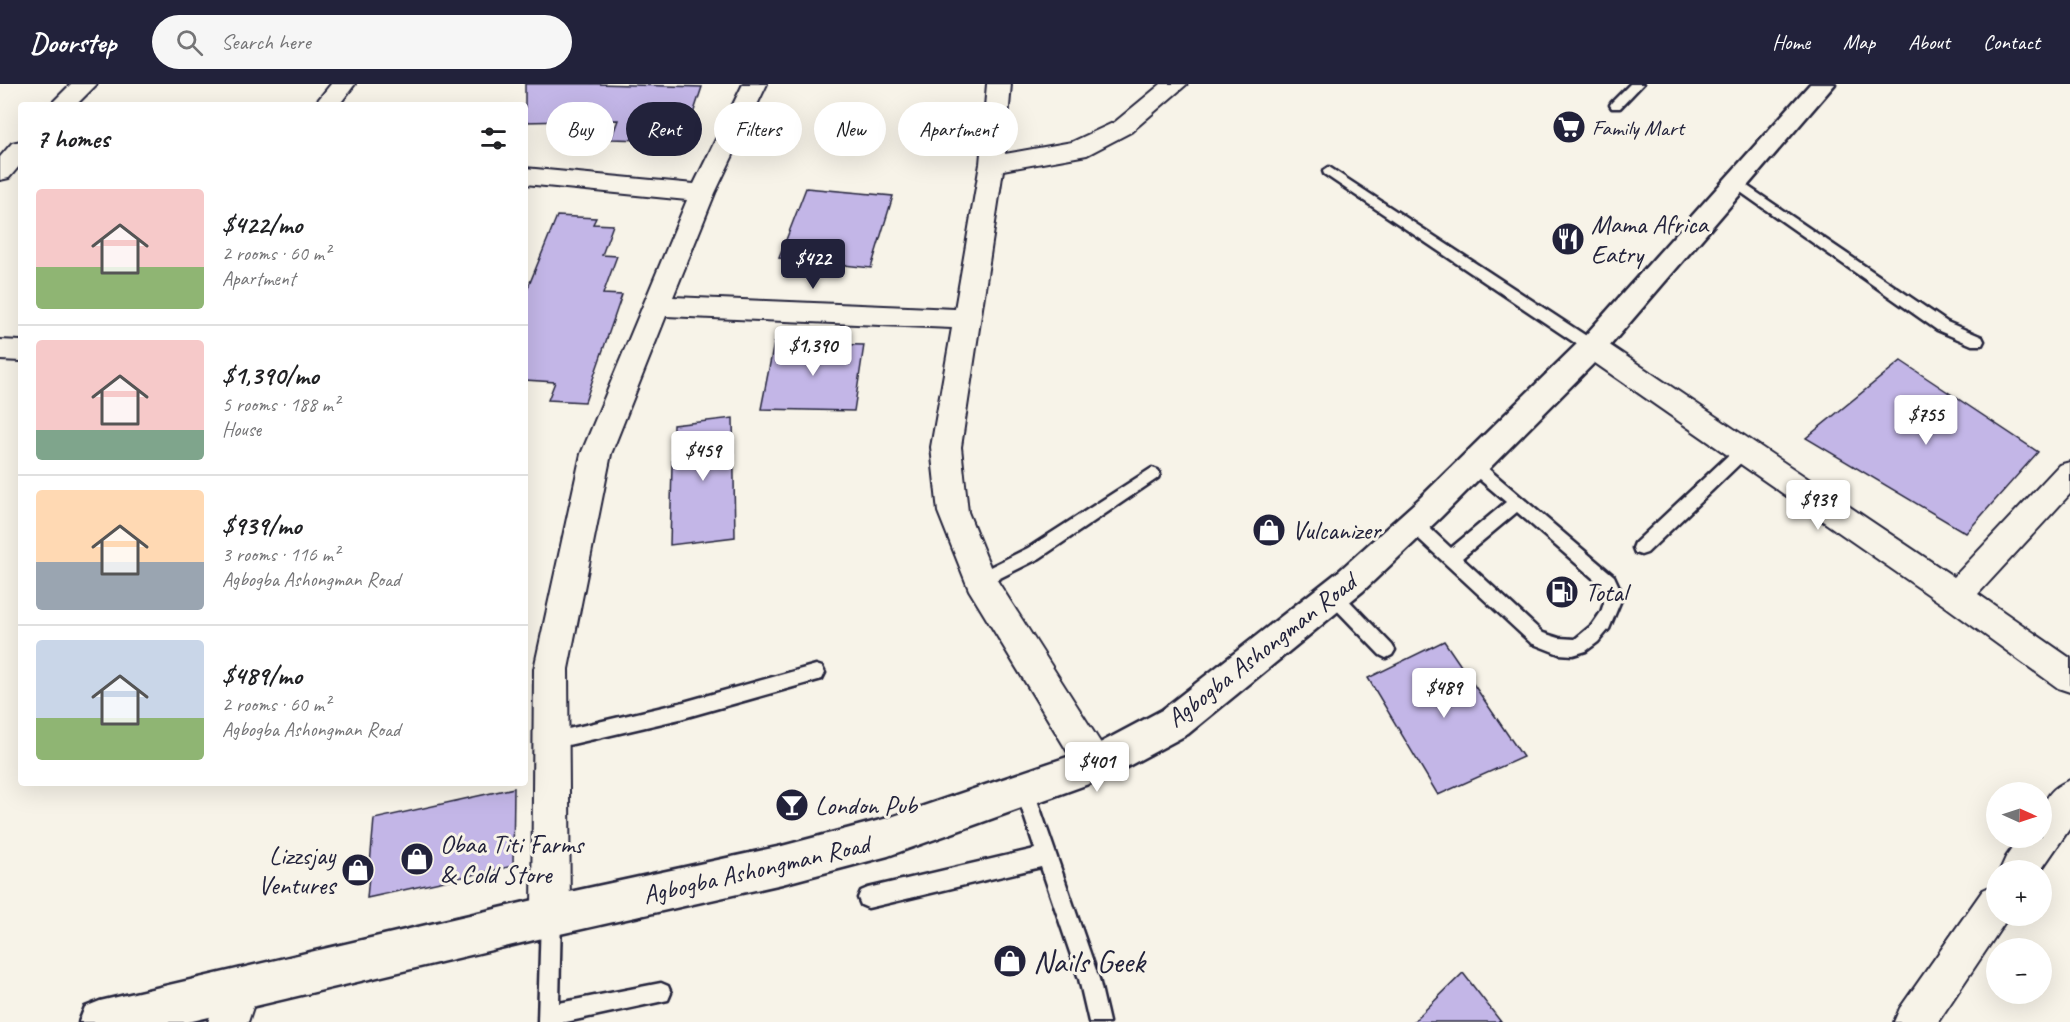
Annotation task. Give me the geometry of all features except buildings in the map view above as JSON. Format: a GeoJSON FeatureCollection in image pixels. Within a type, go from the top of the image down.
{"type":"FeatureCollection","features":[{"type":"Feature","properties":{"kind":"street"},"geometry":{"type":"LineString","coordinates":[[65,102],[85,84]]}},
{"type":"Feature","properties":{"kind":"street"},"geometry":{"type":"LineString","coordinates":[[328,102],[343,84]]}},
{"type":"Feature","properties":{"kind":"street"},"geometry":{"type":"LineString","coordinates":[[551,916],[551,669],[596,454],[702,193],[755,84]]}},
{"type":"Feature","properties":{"kind":"street"},"geometry":{"type":"LineString","coordinates":[[999,84],[992,164],[946,447],[953,512],[980,580],[1095,765]]}},
{"type":"Feature","properties":{"kind":"street"},"geometry":{"type":"LineString","coordinates":[[992,164],[1078,149],[1123,127],[1175,84]]}},
{"type":"Feature","properties":{"kind":"street","name":"Agbogba Ashongman Road"},"geometry":{"type":"LineString","coordinates":[[100,1022],[233,1005],[551,916],[782,865],[878,840],[1095,765],[1174,722],[1333,595],[1413,523],[1592,347],[1823,84]]}},
{"type":"Feature","properties":{"kind":"street"},"geometry":{"type":"LineString","coordinates":[[0,172],[18,152]]}},
{"type":"Feature","properties":{"kind":"street"},"geometry":{"type":"LineString","coordinates":[[528,176],[702,193]]}},
{"type":"Feature","properties":{"kind":"street"},"geometry":{"type":"LineString","coordinates":[[656,306],[967,319]]}},
{"type":"Feature","properties":{"kind":"street"},"geometry":{"type":"LineString","coordinates":[[1592,347],[1956,596],[2070,677]]}},
{"type":"Feature","properties":{"kind":"street"},"geometry":{"type":"LineString","coordinates":[[0,350],[18,351]]}},
{"type":"Feature","properties":{"kind":"street"},"geometry":{"type":"LineString","coordinates":[[1956,596],[2070,474]]}},
{"type":"Feature","properties":{"kind":"street"},"geometry":{"type":"LineString","coordinates":[[2026,860],[2070,797]]}},
{"type":"Feature","properties":{"kind":"street"},"geometry":{"type":"LineString","coordinates":[[1914,1022],[1986,918]]}},
{"type":"Feature","properties":{"kind":"lane"},"geometry":{"type":"LineString","coordinates":[[1616,105],[1637,84]]}},
{"type":"Feature","properties":{"kind":"lane"},"geometry":{"type":"LineString","coordinates":[[1329,171],[1592,347]]}},
{"type":"Feature","properties":{"kind":"lane"},"geometry":{"type":"LineString","coordinates":[[1737,183],[1942,326],[1977,341]]}},
{"type":"Feature","properties":{"kind":"lane"},"geometry":{"type":"LineString","coordinates":[[1641,548],[1743,451]]}},
{"type":"Feature","properties":{"kind":"lane"},"geometry":{"type":"LineString","coordinates":[[1413,523],[1537,638],[1554,645],[1574,647],[1588,641],[1609,615],[1612,606],[1613,591],[1608,581],[1472,464]]}},
{"type":"Feature","properties":{"kind":"lane"},"geometry":{"type":"LineString","coordinates":[[980,580],[1035,553],[1152,474]]}},
{"type":"Feature","properties":{"kind":"lane"},"geometry":{"type":"LineString","coordinates":[[1451,558],[1516,502]]}},
{"type":"Feature","properties":{"kind":"lane"},"geometry":{"type":"LineString","coordinates":[[1333,595],[1386,650]]}},
{"type":"Feature","properties":{"kind":"lane"},"geometry":{"type":"LineString","coordinates":[[551,741],[680,711],[816,673]]}},
{"type":"Feature","properties":{"kind":"lane"},"geometry":{"type":"LineString","coordinates":[[1025,791],[1089,979],[1099,1022]]}},
{"type":"Feature","properties":{"kind":"lane"},"geometry":{"type":"LineString","coordinates":[[868,898],[1047,856]]}},
{"type":"Feature","properties":{"kind":"lane"},"geometry":{"type":"LineString","coordinates":[[551,916],[548,1018],[661,993]]}},
{"type":"Feature","properties":{"kind":"place","name":"Family Mart"},"geometry":{"type":"Point","coordinates":[1569,127]}},
{"type":"Feature","properties":{"kind":"place","name":"Mama Africa Eatry"},"geometry":{"type":"Point","coordinates":[1568,239]}},
{"type":"Feature","properties":{"kind":"place","name":"Vulcanizer"},"geometry":{"type":"Point","coordinates":[1269,530]}},
{"type":"Feature","properties":{"kind":"place","name":"Total"},"geometry":{"type":"Point","coordinates":[1562,592]}},
{"type":"Feature","properties":{"kind":"place","name":"London Pub"},"geometry":{"type":"Point","coordinates":[792,805]}},
{"type":"Feature","properties":{"kind":"place","name":"Obaa Titi Farms & Cold Store"},"geometry":{"type":"Point","coordinates":[417,859]}},
{"type":"Feature","properties":{"kind":"place","name":"Lizzsjay Ventures"},"geometry":{"type":"Point","coordinates":[358,870]}},
{"type":"Feature","properties":{"kind":"place","name":"Nails Geek"},"geometry":{"type":"Point","coordinates":[1010,961]}}]}
